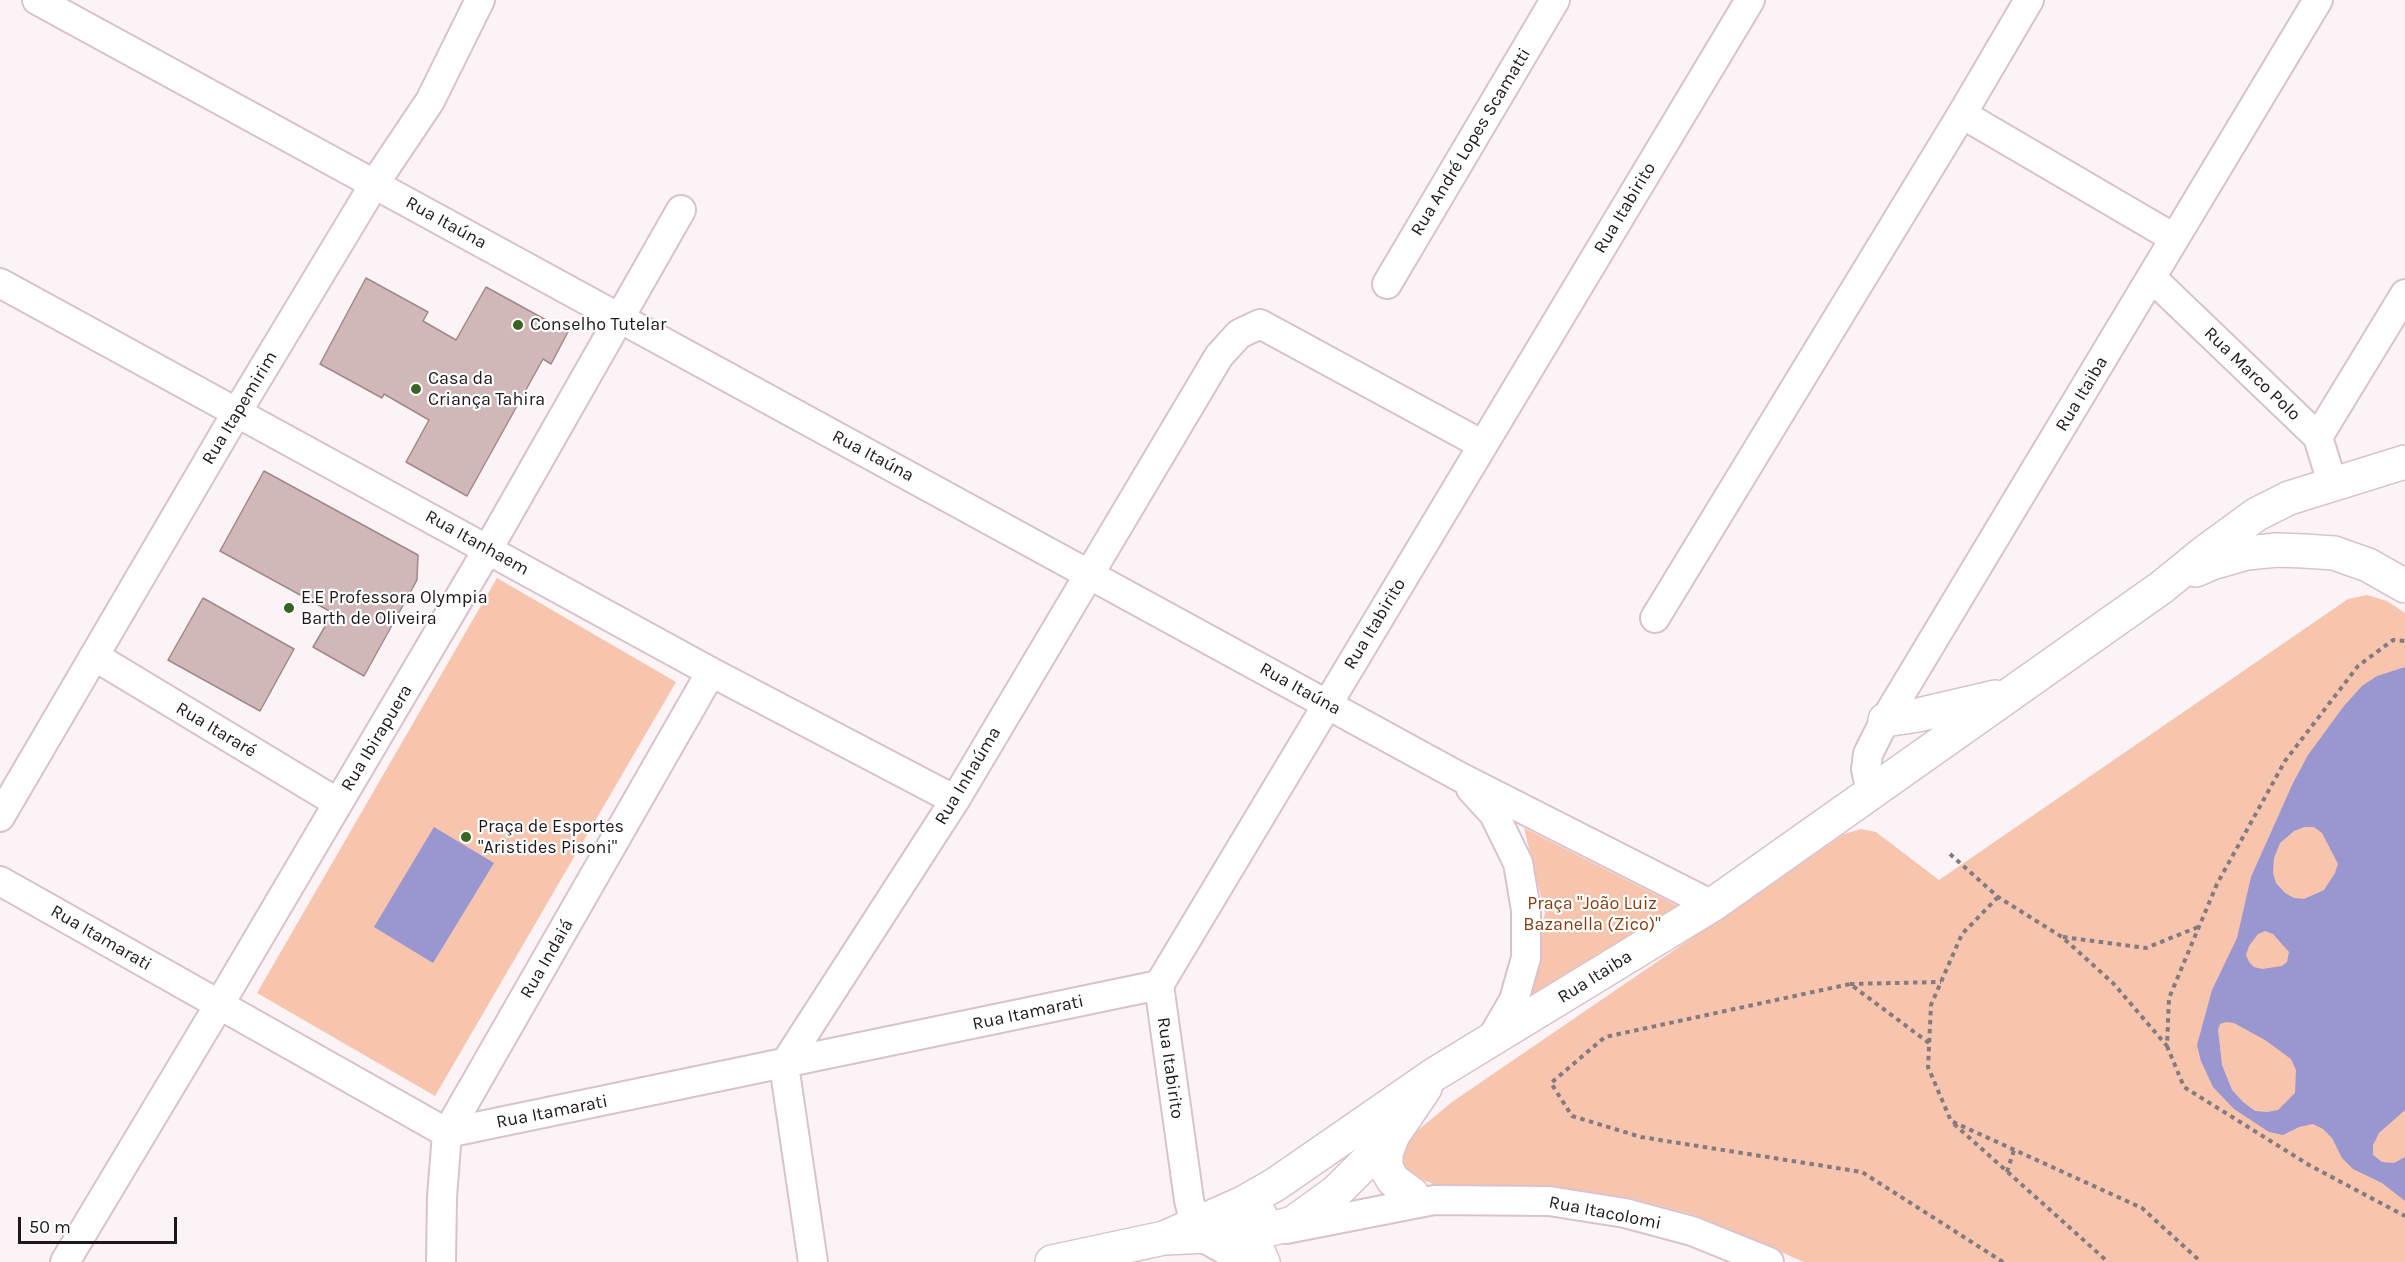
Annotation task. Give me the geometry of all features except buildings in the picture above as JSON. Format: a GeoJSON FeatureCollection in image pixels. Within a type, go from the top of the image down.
{"type":"FeatureCollection","features":[{"type":"Feature","properties":{"kind":"main road","name":"Rua Itaiba"},"geometry":{"type":"LineString","coordinates":[[1200,1231],[1276,1184],[1435,1074],[1712,905],[2162,587],[2257,514],[2289,498],[2405,462]]}},
{"type":"Feature","properties":{"kind":"main road","name":"Rua Itaiba"},"geometry":{"type":"LineString","coordinates":[[2162,587],[2211,563],[2247,554],[2277,550],[2334,553],[2368,565],[2405,586]]}},
{"type":"Feature","properties":{"kind":"main road"},"geometry":{"type":"LineString","coordinates":[[1885,720],[1968,705],[2014,692]]}},
{"type":"Feature","properties":{"kind":"main road","name":"Rua Itaiba"},"geometry":{"type":"LineString","coordinates":[[1200,1231],[1257,1248],[1336,1192],[1393,1135],[1435,1074]]}},
{"type":"Feature","properties":{"kind":"main road"},"geometry":{"type":"LineString","coordinates":[[1393,1135],[1386,1153],[1386,1168],[1393,1180],[1423,1197]]}},
{"type":"Feature","properties":{"kind":"main road"},"geometry":{"type":"LineString","coordinates":[[1311,1160],[1355,1172]]}},
{"type":"Feature","properties":{"kind":"main road"},"geometry":{"type":"LineString","coordinates":[[1257,1248],[1255,1222],[1276,1184]]}},
{"type":"Feature","properties":{"kind":"main road"},"geometry":{"type":"LineString","coordinates":[[1052,1262],[1200,1231]]}},
{"type":"Feature","properties":{"kind":"street","name":"Rua Itaúna"},"geometry":{"type":"LineString","coordinates":[[37,0],[1460,777],[1712,905]]}},
{"type":"Feature","properties":{"kind":"street","name":"Rua Itapemirim"},"geometry":{"type":"LineString","coordinates":[[0,817],[237,412],[375,183],[430,101],[480,0]]}},
{"type":"Feature","properties":{"kind":"street","name":"Rua André Lopes Scamatti"},"geometry":{"type":"LineString","coordinates":[[1387,284],[1556,0]]}},
{"type":"Feature","properties":{"kind":"street","name":"Rua Itabirito"},"geometry":{"type":"LineString","coordinates":[[1200,1231],[1189,1200],[1159,985],[1750,0]]}},
{"type":"Feature","properties":{"kind":"street"},"geometry":{"type":"LineString","coordinates":[[1655,618],[2029,0]]}},
{"type":"Feature","properties":{"kind":"street","name":"Rua Itaiba"},"geometry":{"type":"LineString","coordinates":[[1871,793],[1866,769],[1868,754],[1885,720],[2318,0]]}},
{"type":"Feature","properties":{"kind":"street"},"geometry":{"type":"LineString","coordinates":[[1962,114],[2174,238]]}},
{"type":"Feature","properties":{"kind":"street","name":"Rua Ibirapuera"},"geometry":{"type":"LineString","coordinates":[[65,1262],[488,549],[681,210]]}},
{"type":"Feature","properties":{"kind":"street","name":"Rua Marco Polo"},"geometry":{"type":"LineString","coordinates":[[2152,278],[2318,437],[2332,483]]}},
{"type":"Feature","properties":{"kind":"street","name":"Rua Itanhaem"},"geometry":{"type":"LineString","coordinates":[[3,290],[237,412],[711,672],[955,800]]}},
{"type":"Feature","properties":{"kind":"street"},"geometry":{"type":"LineString","coordinates":[[2318,437],[2405,294]]}},
{"type":"Feature","properties":{"kind":"street","name":"Rua Inhaúma"},"geometry":{"type":"LineString","coordinates":[[784,1065],[955,800],[1219,356],[1239,334],[1260,324],[1483,445]]}},
{"type":"Feature","properties":{"kind":"street","name":"Rua Itararé"},"geometry":{"type":"LineString","coordinates":[[94,656],[338,803]]}},
{"type":"Feature","properties":{"kind":"street","name":"Rua Indaiá"},"geometry":{"type":"LineString","coordinates":[[441,1262],[442,1197],[447,1133],[711,672]]}},
{"type":"Feature","properties":{"kind":"street"},"geometry":{"type":"LineString","coordinates":[[1460,777],[1494,814],[1518,863],[1526,910],[1526,958],[1514,1000],[1489,1043]]}},
{"type":"Feature","properties":{"kind":"street","name":"Rua Itamarati"},"geometry":{"type":"LineString","coordinates":[[0,881],[447,1133],[784,1065],[1159,985]]}},
{"type":"Feature","properties":{"kind":"street"},"geometry":{"type":"LineString","coordinates":[[784,1065],[813,1262]]}},
{"type":"Feature","properties":{"kind":"street","name":"Rua Itacolomi"},"geometry":{"type":"LineString","coordinates":[[1355,1172],[1376,1183],[1423,1197],[1549,1201],[1625,1213],[1692,1231],[1769,1262]]}},
{"type":"Feature","properties":{"kind":"street","name":"Rua Itacolomi"},"geometry":{"type":"LineString","coordinates":[[1257,1248],[1423,1197]]}},
{"type":"Feature","properties":{"kind":"path"},"geometry":{"type":"LineString","coordinates":[[2167,1046],[2169,998],[2217,884],[2285,761],[2358,666],[2393,640],[2405,641]]}},
{"type":"Feature","properties":{"kind":"path"},"geometry":{"type":"LineString","coordinates":[[1950,854],[1998,897],[2062,937],[2113,982],[2167,1046],[2184,1087],[2309,1165],[2405,1216]]}},
{"type":"Feature","properties":{"kind":"path"},"geometry":{"type":"LineString","coordinates":[[1998,897],[1962,934],[1931,1005],[1928,1067],[1951,1121],[2108,1262]]}},
{"type":"Feature","properties":{"kind":"path"},"geometry":{"type":"LineString","coordinates":[[2062,937],[2146,948],[2199,927]]}},
{"type":"Feature","properties":{"kind":"path"},"geometry":{"type":"LineString","coordinates":[[1941,982],[1850,984],[1605,1037],[1551,1083],[1572,1116],[1641,1137],[1862,1172],[2003,1262]]}},
{"type":"Feature","properties":{"kind":"path"},"geometry":{"type":"LineString","coordinates":[[1850,984],[1929,1043]]}},
{"type":"Feature","properties":{"kind":"path"},"geometry":{"type":"LineString","coordinates":[[1951,1121],[2142,1208],[2201,1262]]}},
{"type":"Feature","properties":{"kind":"path"},"geometry":{"type":"LineString","coordinates":[[2007,1172],[2014,1150]]}},
{"type":"Feature","properties":{"kind":"green space","name":"Praça de Esportes \"Aristides Pisoni\""},"geometry":{"type":"Polygon","coordinates":[[[497,578],[676,682],[435,1096],[257,993],[497,578]]]}},
{"type":"Feature","properties":{"kind":"green space"},"geometry":{"type":"Polygon","coordinates":[[[2367,595],[2387,601],[2405,613],[2405,1262],[1804,1262],[1695,1215],[1630,1198],[1551,1186],[1439,1186],[1409,1175],[1400,1166],[1406,1140],[1452,1102],[1844,834],[1861,829],[1876,832],[1939,880],[2348,599],[2367,595]]]}},
{"type":"Feature","properties":{"kind":"green space","name":"Praça \"João Luiz Bazanella (Zico)\""},"geometry":{"type":"Polygon","coordinates":[[[1524,828],[1686,910],[1518,1016],[1545,913],[1524,828]]]}},
{"type":"Feature","properties":{"kind":"shaded area"},"geometry":{"type":"Polygon","coordinates":[[[2405,667],[2405,1110],[2379,1133],[2373,1145],[2373,1155],[2382,1162],[2394,1163],[2405,1157],[2405,1201],[2382,1183],[2353,1169],[2342,1158],[2332,1138],[2323,1129],[2313,1124],[2299,1127],[2283,1135],[2269,1132],[2234,1109],[2213,1087],[2201,1061],[2197,1045],[2212,990],[2237,938],[2251,877],[2293,783],[2308,755],[2344,706],[2362,686],[2377,676],[2405,667]],[[2304,827],[2294,831],[2280,843],[2274,858],[2273,873],[2276,883],[2285,893],[2294,898],[2304,899],[2324,890],[2338,864],[2322,833],[2314,827],[2304,827]],[[2265,931],[2258,934],[2249,946],[2246,955],[2254,967],[2262,969],[2282,966],[2287,962],[2289,952],[2273,934],[2265,931]],[[2234,1023],[2220,1024],[2218,1030],[2222,1065],[2232,1090],[2255,1111],[2278,1110],[2295,1093],[2296,1070],[2291,1059],[2265,1040],[2234,1023]]]}},
{"type":"Feature","properties":{"kind":"shaded area"},"geometry":{"type":"Polygon","coordinates":[[[434,827],[494,863],[433,963],[374,927],[434,827]]]}},
{"type":"Feature","properties":{"kind":"place","name":"Conselho Tutelar"},"geometry":{"type":"Point","coordinates":[518,325]}},
{"type":"Feature","properties":{"kind":"place","name":"Casa da Criança Tahira"},"geometry":{"type":"Point","coordinates":[416,389]}},
{"type":"Feature","properties":{"kind":"place","name":"E.E Professora Olympia Barth de Oliveira"},"geometry":{"type":"Point","coordinates":[289,608]}},
{"type":"Feature","properties":{"kind":"place","name":"Praça de Esportes \"Aristides Pisoni\""},"geometry":{"type":"Point","coordinates":[466,837]}}]}
